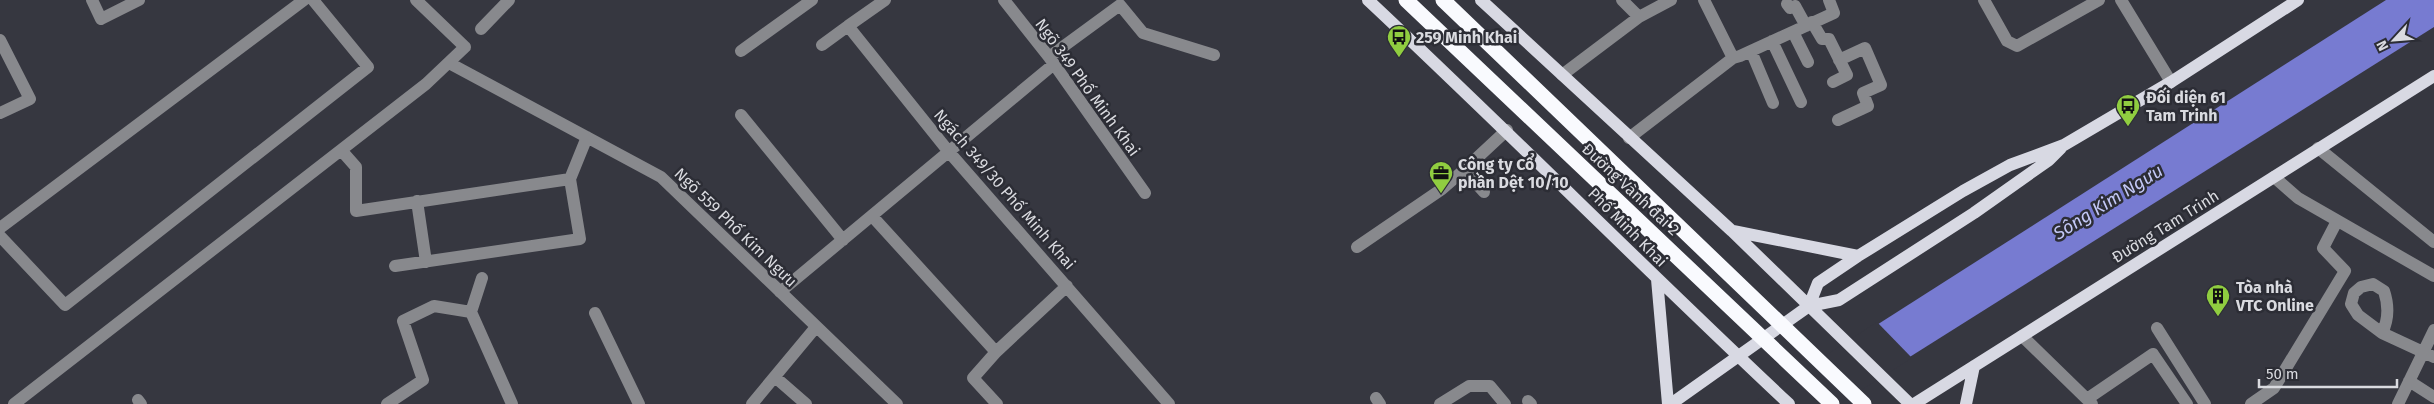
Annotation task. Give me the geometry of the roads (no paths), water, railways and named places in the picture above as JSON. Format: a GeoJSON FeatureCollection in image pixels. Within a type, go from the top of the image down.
{"type":"FeatureCollection","features":[{"type":"Feature","properties":{"kind":"highway","name":"Đường Vành đai 2"},"geometry":{"type":"LineString","coordinates":[[1406,0],[1832,404]]}},
{"type":"Feature","properties":{"kind":"highway","name":"Đường Vành đai 2"},"geometry":{"type":"LineString","coordinates":[[1443,0],[1864,404]]}},
{"type":"Feature","properties":{"kind":"main road","name":"Phố Minh Khai"},"geometry":{"type":"LineString","coordinates":[[1368,0],[1507,130],[1657,280],[1789,404]]}},
{"type":"Feature","properties":{"kind":"main road"},"geometry":{"type":"LineString","coordinates":[[1481,0],[1732,231],[1912,404]]}},
{"type":"Feature","properties":{"kind":"main road"},"geometry":{"type":"LineString","coordinates":[[1809,306],[1818,282],[1858,256],[1963,191],[2010,165],[2064,145],[2171,82],[2298,0]]}},
{"type":"Feature","properties":{"kind":"main road","name":"Đường Tam Trinh"},"geometry":{"type":"LineString","coordinates":[[1912,404],[2434,76]]}},
{"type":"Feature","properties":{"kind":"main road"},"geometry":{"type":"LineString","coordinates":[[1657,280],[1670,404],[1809,306],[1839,300],[1974,213],[2050,160],[2064,145]]}},
{"type":"Feature","properties":{"kind":"main road"},"geometry":{"type":"LineString","coordinates":[[1732,231],[1858,256]]}},
{"type":"Feature","properties":{"kind":"main road"},"geometry":{"type":"LineString","coordinates":[[1966,404],[1974,366]]}},
{"type":"Feature","properties":{"kind":"street"},"geometry":{"type":"LineString","coordinates":[[92,0],[101,19],[139,0]]}},
{"type":"Feature","properties":{"kind":"street"},"geometry":{"type":"LineString","coordinates":[[0,228],[304,0]]}},
{"type":"Feature","properties":{"kind":"street"},"geometry":{"type":"LineString","coordinates":[[0,236],[65,305],[368,67],[313,0]]}},
{"type":"Feature","properties":{"kind":"street"},"geometry":{"type":"LineString","coordinates":[[14,404],[426,84],[465,47],[416,0]]}},
{"type":"Feature","properties":{"kind":"street"},"geometry":{"type":"LineString","coordinates":[[481,29],[509,0]]}},
{"type":"Feature","properties":{"kind":"street"},"geometry":{"type":"LineString","coordinates":[[741,51],[812,0]]}},
{"type":"Feature","properties":{"kind":"street"},"geometry":{"type":"LineString","coordinates":[[822,45],[886,0]]}},
{"type":"Feature","properties":{"kind":"street","name":"Ngõ 349 Phố Minh Khai"},"geometry":{"type":"LineString","coordinates":[[1004,0],[1052,60],[1145,193]]}},
{"type":"Feature","properties":{"kind":"street"},"geometry":{"type":"LineString","coordinates":[[1622,0],[1639,17]]}},
{"type":"Feature","properties":{"kind":"street"},"geometry":{"type":"LineString","coordinates":[[1562,75],[1639,17],[1671,0]]}},
{"type":"Feature","properties":{"kind":"street"},"geometry":{"type":"LineString","coordinates":[[1704,0],[1733,58]]}},
{"type":"Feature","properties":{"kind":"street"},"geometry":{"type":"LineString","coordinates":[[1629,138],[1733,58],[1834,13],[1829,0]]}},
{"type":"Feature","properties":{"kind":"street"},"geometry":{"type":"LineString","coordinates":[[1984,0],[2007,41],[2017,46],[2099,0]]}},
{"type":"Feature","properties":{"kind":"street"},"geometry":{"type":"LineString","coordinates":[[2122,0],[2171,82]]}},
{"type":"Feature","properties":{"kind":"street"},"geometry":{"type":"LineString","coordinates":[[1787,4],[1790,8],[1795,6],[1822,39],[1829,40],[1847,75],[1833,82]]}},
{"type":"Feature","properties":{"kind":"street"},"geometry":{"type":"LineString","coordinates":[[780,292],[949,152],[1052,60],[1120,5],[1143,33],[1214,55]]}},
{"type":"Feature","properties":{"kind":"street","name":"Ngách 349/30 Phố Minh Khai"},"geometry":{"type":"LineString","coordinates":[[848,26],[949,152],[1170,404]]}},
{"type":"Feature","properties":{"kind":"street"},"geometry":{"type":"LineString","coordinates":[[1793,32],[1808,62]]}},
{"type":"Feature","properties":{"kind":"street"},"geometry":{"type":"LineString","coordinates":[[0,40],[30,98],[0,113]]}},
{"type":"Feature","properties":{"kind":"street"},"geometry":{"type":"LineString","coordinates":[[1772,41],[1801,102]]}},
{"type":"Feature","properties":{"kind":"street"},"geometry":{"type":"LineString","coordinates":[[1838,120],[1868,106],[1863,93],[1881,86],[1865,48],[1840,60]]}},
{"type":"Feature","properties":{"kind":"street"},"geometry":{"type":"LineString","coordinates":[[1751,51],[1773,103]]}},
{"type":"Feature","properties":{"kind":"street","name":"Ngõ 559 Phố Kim Ngưu"},"geometry":{"type":"LineString","coordinates":[[449,63],[661,177],[897,404]]}},
{"type":"Feature","properties":{"kind":"street"},"geometry":{"type":"LineString","coordinates":[[740,115],[843,240]]}},
{"type":"Feature","properties":{"kind":"street"},"geometry":{"type":"LineString","coordinates":[[1358,247],[1442,189],[1507,130]]}},
{"type":"Feature","properties":{"kind":"street"},"geometry":{"type":"LineString","coordinates":[[395,266],[580,239],[570,179],[586,136]]}},
{"type":"Feature","properties":{"kind":"street"},"geometry":{"type":"LineString","coordinates":[[2318,148],[2434,242]]}},
{"type":"Feature","properties":{"kind":"street"},"geometry":{"type":"LineString","coordinates":[[341,150],[356,167],[356,211],[570,179]]}},
{"type":"Feature","properties":{"kind":"street"},"geometry":{"type":"LineString","coordinates":[[1464,170],[1484,192]]}},
{"type":"Feature","properties":{"kind":"street"},"geometry":{"type":"LineString","coordinates":[[2274,177],[2298,198],[2434,276]]}},
{"type":"Feature","properties":{"kind":"street"},"geometry":{"type":"LineString","coordinates":[[417,201],[426,262]]}},
{"type":"Feature","properties":{"kind":"street"},"geometry":{"type":"LineString","coordinates":[[872,216],[996,352]]}},
{"type":"Feature","properties":{"kind":"street"},"geometry":{"type":"LineString","coordinates":[[2251,404],[2274,388],[2345,272],[2322,248],[2337,221]]}},
{"type":"Feature","properties":{"kind":"street"},"geometry":{"type":"LineString","coordinates":[[482,278],[472,312],[512,404]]}},
{"type":"Feature","properties":{"kind":"street"},"geometry":{"type":"LineString","coordinates":[[997,404],[973,378],[996,352],[1067,286]]}},
{"type":"Feature","properties":{"kind":"street"},"geometry":{"type":"LineString","coordinates":[[388,404],[423,380],[403,321],[434,306],[472,312]]}},
{"type":"Feature","properties":{"kind":"street"},"geometry":{"type":"LineString","coordinates":[[594,313],[639,404]]}},
{"type":"Feature","properties":{"kind":"street"},"geometry":{"type":"LineString","coordinates":[[752,404],[816,326]]}},
{"type":"Feature","properties":{"kind":"street"},"geometry":{"type":"LineString","coordinates":[[2157,328],[2205,404]]}},
{"type":"Feature","properties":{"kind":"street"},"geometry":{"type":"LineString","coordinates":[[2398,404],[2409,381],[2428,354],[2434,331]]}},
{"type":"Feature","properties":{"kind":"street"},"geometry":{"type":"LineString","coordinates":[[2382,333],[2428,354]]}},
{"type":"Feature","properties":{"kind":"street"},"geometry":{"type":"LineString","coordinates":[[2022,336],[2090,402],[2153,354],[2187,404]]}},
{"type":"Feature","properties":{"kind":"street"},"geometry":{"type":"LineString","coordinates":[[775,377],[806,404]]}},
{"type":"Feature","properties":{"kind":"street"},"geometry":{"type":"LineString","coordinates":[[2409,381],[2434,397]]}},
{"type":"Feature","properties":{"kind":"street"},"geometry":{"type":"LineString","coordinates":[[1440,404],[1469,386],[1490,386],[1505,404]]}},
{"type":"Feature","properties":{"kind":"water","name":"Sông Kim Ngưu"},"geometry":{"type":"Polygon","coordinates":[[[2386,0],[2434,0],[2434,27],[1835,404],[1753,404],[2386,0]]]}},
{"type":"Feature","properties":{"kind":"place","name":"259 Minh Khai"},"geometry":{"type":"Point","coordinates":[1399,58]}},
{"type":"Feature","properties":{"kind":"place","name":"Đối diện 61 Tam Trinh"},"geometry":{"type":"Point","coordinates":[2128,127]}},
{"type":"Feature","properties":{"kind":"place","name":"Công ty Cổ phần Dệt 10/10"},"geometry":{"type":"Point","coordinates":[1441,194]}},
{"type":"Feature","properties":{"kind":"place","name":"Tòa nhà VTC Online"},"geometry":{"type":"Point","coordinates":[2218,317]}}]}
